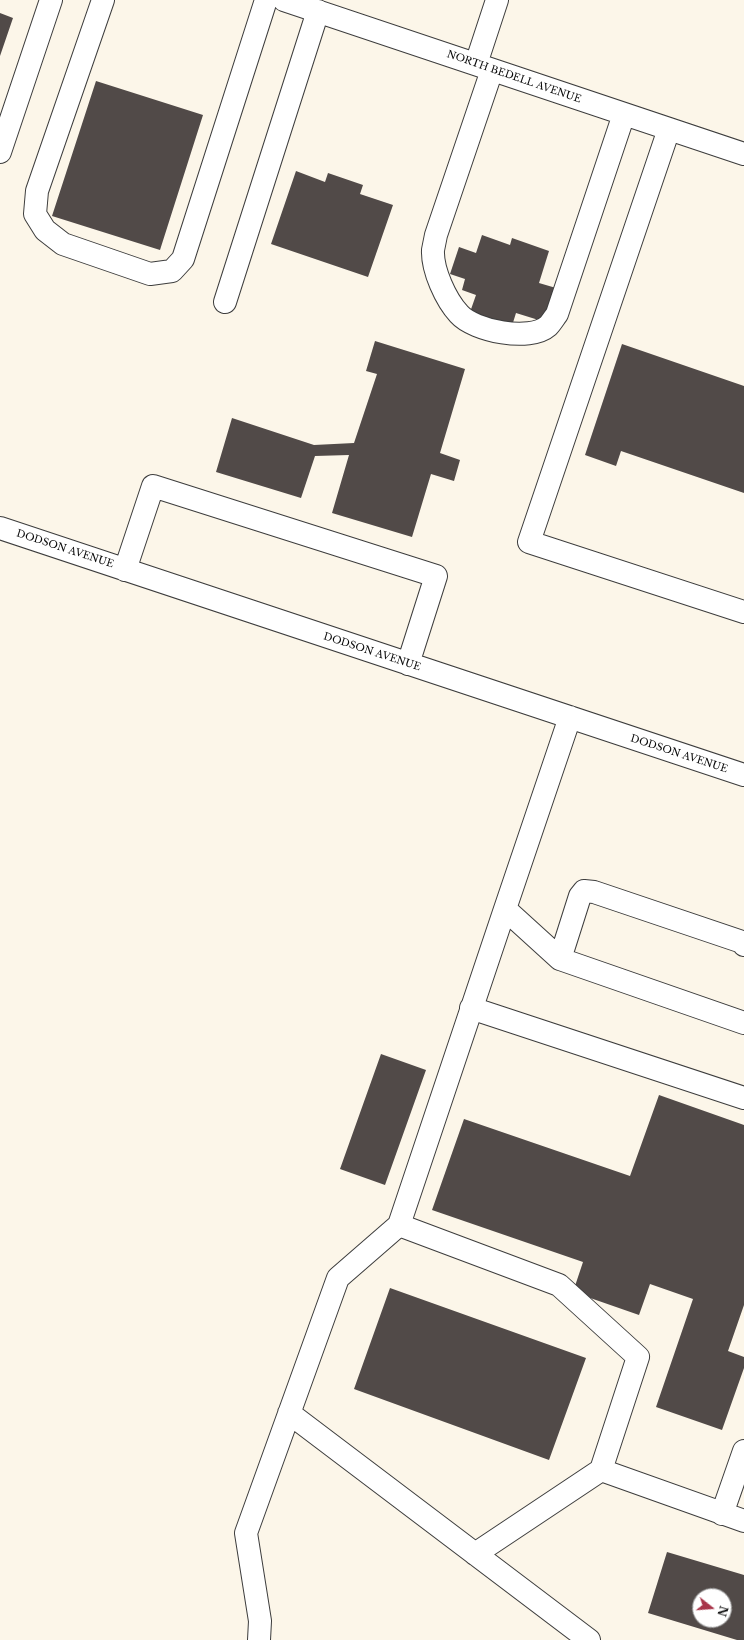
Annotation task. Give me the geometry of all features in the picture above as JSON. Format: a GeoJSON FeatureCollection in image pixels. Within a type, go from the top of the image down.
{"type":"FeatureCollection","features":[{"type":"Feature","properties":{"kind":"street"},"geometry":{"type":"LineString","coordinates":[[0,152],[51,0]]}},
{"type":"Feature","properties":{"kind":"street"},"geometry":{"type":"LineString","coordinates":[[103,0],[37,191],[35,214],[45,230],[64,244],[150,274],[172,271],[183,259],[266,0]]}},
{"type":"Feature","properties":{"kind":"street","name":"NORTH BEDELL AVENUE"},"geometry":{"type":"LineString","coordinates":[[284,0],[744,154]]}},
{"type":"Feature","properties":{"kind":"street"},"geometry":{"type":"LineString","coordinates":[[497,0],[484,67],[436,235],[433,251],[444,294],[459,316],[482,328],[507,334],[528,333],[547,327],[557,314],[624,114]]}},
{"type":"Feature","properties":{"kind":"street"},"geometry":{"type":"LineString","coordinates":[[225,302],[318,12]]}},
{"type":"Feature","properties":{"kind":"street"},"geometry":{"type":"LineString","coordinates":[[669,129],[529,542],[744,612]]}},
{"type":"Feature","properties":{"kind":"street"},"geometry":{"type":"LineString","coordinates":[[125,570],[153,486],[436,576],[408,664]]}},
{"type":"Feature","properties":{"kind":"street","name":"DODSON AVENUE"},"geometry":{"type":"LineString","coordinates":[[0,528],[744,775]]}},
{"type":"Feature","properties":{"kind":"street"},"geometry":{"type":"LineString","coordinates":[[258,1640],[260,1621],[246,1533],[338,1278],[399,1225],[470,1008],[570,718]]}},
{"type":"Feature","properties":{"kind":"street"},"geometry":{"type":"LineString","coordinates":[[560,959],[580,896],[584,891],[594,892],[742,942],[744,945]]}},
{"type":"Feature","properties":{"kind":"street"},"geometry":{"type":"LineString","coordinates":[[505,910],[560,959],[744,1023]]}},
{"type":"Feature","properties":{"kind":"street"},"geometry":{"type":"LineString","coordinates":[[470,1008],[744,1098]]}},
{"type":"Feature","properties":{"kind":"street"},"geometry":{"type":"LineString","coordinates":[[399,1225],[559,1285],[638,1357],[602,1470],[475,1554]]}},
{"type":"Feature","properties":{"kind":"street"},"geometry":{"type":"LineString","coordinates":[[289,1413],[589,1640]]}},
{"type":"Feature","properties":{"kind":"street"},"geometry":{"type":"LineString","coordinates":[[722,1514],[744,1451]]}},
{"type":"Feature","properties":{"kind":"street"},"geometry":{"type":"LineString","coordinates":[[602,1470],[744,1521]]}},
{"type":"Feature","properties":{"kind":"building"},"geometry":{"type":"Polygon","coordinates":[[[0,13],[13,18],[0,56],[0,13]]]}},
{"type":"Feature","properties":{"kind":"building"},"geometry":{"type":"Polygon","coordinates":[[[96,81],[203,115],[160,250],[52,216],[96,81]]]}},
{"type":"Feature","properties":{"kind":"building"},"geometry":{"type":"Polygon","coordinates":[[[296,171],[325,182],[328,173],[363,185],[360,194],[393,205],[368,277],[271,244],[296,171]]]}},
{"type":"Feature","properties":{"kind":"building"},"geometry":{"type":"Polygon","coordinates":[[[482,235],[510,245],[512,238],[549,251],[539,283],[556,288],[545,322],[516,313],[511,329],[469,315],[476,295],[462,290],[465,279],[450,274],[459,247],[476,253],[482,235]]]}},
{"type":"Feature","properties":{"kind":"building"},"geometry":{"type":"Polygon","coordinates":[[[375,341],[465,369],[440,453],[460,460],[454,481],[431,474],[412,537],[332,513],[349,455],[315,456],[301,498],[216,472],[232,418],[314,445],[354,443],[377,374],[366,371],[375,341]]]}},
{"type":"Feature","properties":{"kind":"building"},"geometry":{"type":"Polygon","coordinates":[[[622,344],[744,386],[744,493],[621,451],[616,466],[585,455],[622,344]]]}},
{"type":"Feature","properties":{"kind":"building"},"geometry":{"type":"Polygon","coordinates":[[[381,1054],[426,1070],[385,1185],[340,1169],[381,1054]]]}},
{"type":"Feature","properties":{"kind":"building"},"geometry":{"type":"Polygon","coordinates":[[[659,1095],[744,1125],[744,1305],[728,1351],[744,1357],[744,1368],[722,1430],[656,1407],[693,1299],[650,1284],[639,1315],[573,1292],[583,1262],[432,1210],[464,1119],[630,1176],[659,1095]]]}},
{"type":"Feature","properties":{"kind":"building"},"geometry":{"type":"Polygon","coordinates":[[[390,1288],[586,1358],[549,1460],[354,1389],[390,1288]]]}},
{"type":"Feature","properties":{"kind":"building"},"geometry":{"type":"Polygon","coordinates":[[[667,1552],[744,1575],[744,1640],[737,1640],[697,1628],[732,1628],[732,1588],[692,1588],[692,1626],[648,1613],[667,1552]]]}}]}
